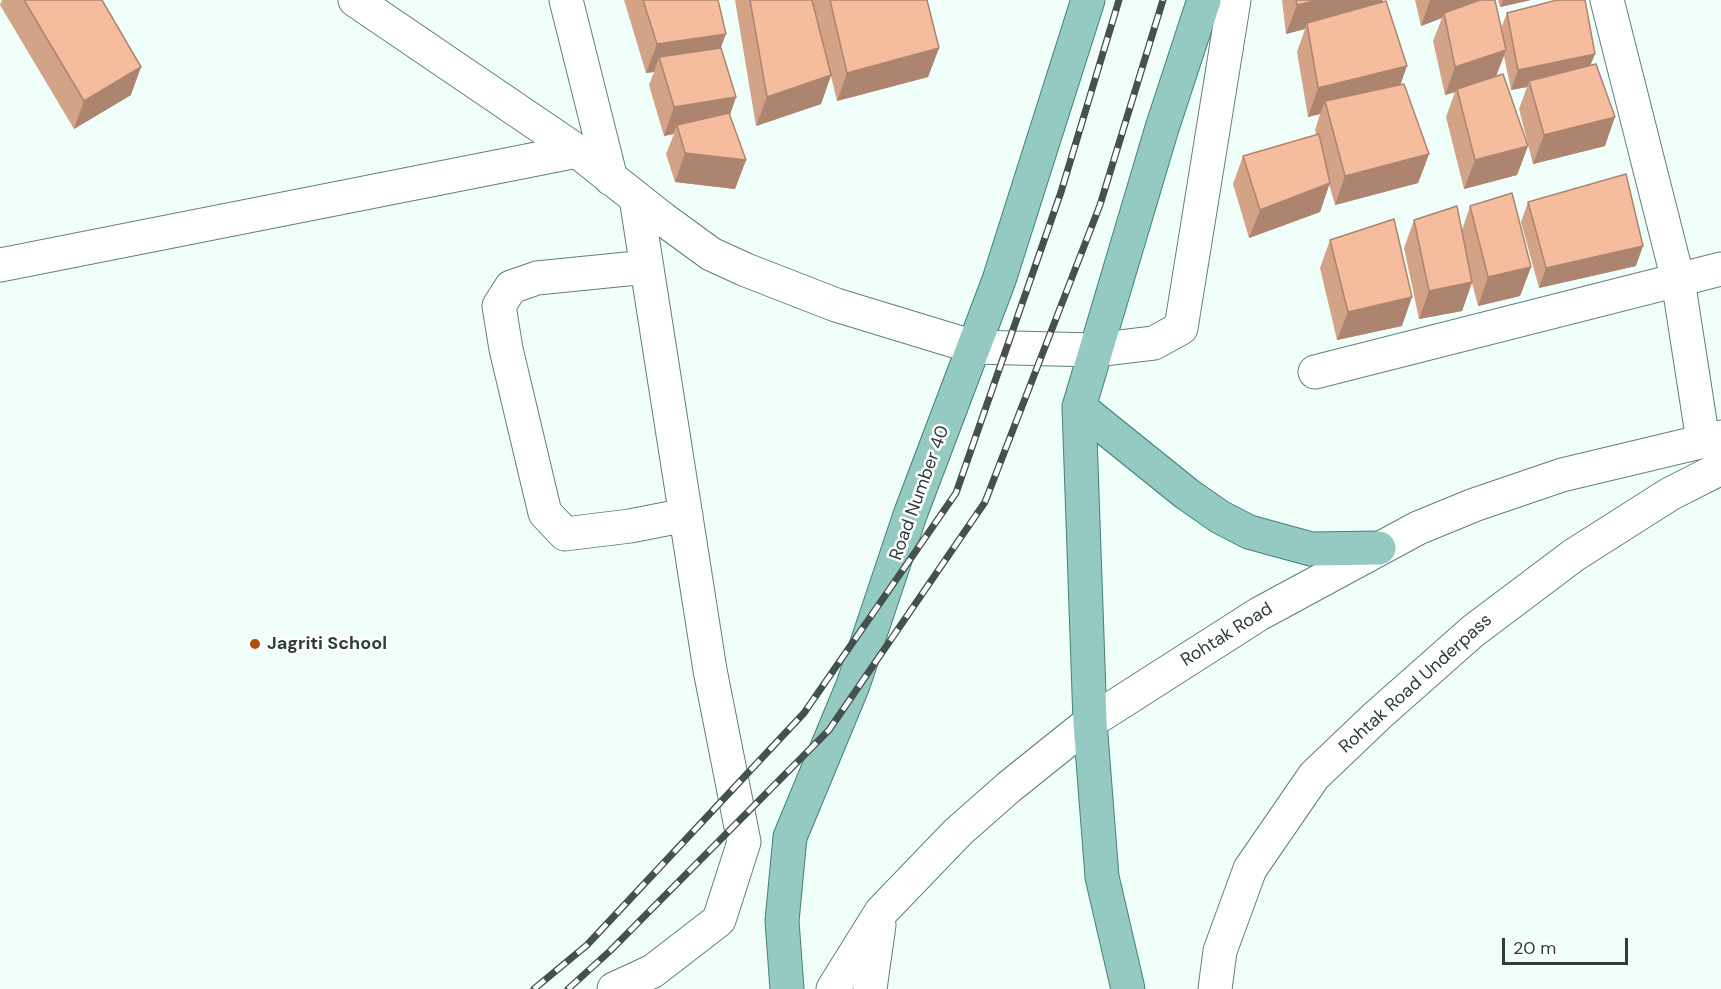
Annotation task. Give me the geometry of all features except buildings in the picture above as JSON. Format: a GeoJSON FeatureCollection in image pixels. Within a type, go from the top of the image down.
{"type":"FeatureCollection","features":[{"type":"Feature","properties":{"kind":"main road","name":"Road Number 40"},"geometry":{"type":"LineString","coordinates":[[787,989],[782,921],[790,837],[853,685],[910,515],[999,280],[1088,0]]}},
{"type":"Feature","properties":{"kind":"main road"},"geometry":{"type":"LineString","coordinates":[[1128,989],[1102,877],[1090,722],[1079,407],[1162,128],[1204,0]]}},
{"type":"Feature","properties":{"kind":"main road"},"geometry":{"type":"LineString","coordinates":[[1079,407],[1187,494],[1220,517],[1250,532],[1311,549],[1379,548]]}},
{"type":"Feature","properties":{"kind":"street"},"geometry":{"type":"LineString","coordinates":[[566,0],[646,267],[710,670],[744,842],[719,921],[653,971],[614,989]]}},
{"type":"Feature","properties":{"kind":"street"},"geometry":{"type":"LineString","coordinates":[[361,2],[578,151],[711,254],[836,305],[974,347],[1095,350],[1154,343],[1181,328],[1234,0]]}},
{"type":"Feature","properties":{"kind":"street"},"geometry":{"type":"LineString","coordinates":[[1607,0],[1678,280],[1712,439]]}},
{"type":"Feature","properties":{"kind":"street"},"geometry":{"type":"LineString","coordinates":[[0,266],[578,151]]}},
{"type":"Feature","properties":{"kind":"street"},"geometry":{"type":"LineString","coordinates":[[646,267],[537,278],[511,287],[500,306],[506,350],[545,513],[565,534],[630,526],[686,514]]}},
{"type":"Feature","properties":{"kind":"street"},"geometry":{"type":"LineString","coordinates":[[1315,372],[1721,269]]}},
{"type":"Feature","properties":{"kind":"street","name":"Rohtak Road"},"geometry":{"type":"LineString","coordinates":[[833,989],[881,912],[958,832],[1009,787],[1090,722],[1259,614],[1418,528],[1474,505],[1551,479],[1712,439]]}},
{"type":"Feature","properties":{"kind":"street","name":"Rohtak Road Underpass"},"geometry":{"type":"LineString","coordinates":[[1215,989],[1220,951],[1250,869],[1314,776],[1473,630],[1574,555],[1670,494],[1721,468]]}},
{"type":"Feature","properties":{"kind":"street"},"geometry":{"type":"LineString","coordinates":[[870,989],[881,912]]}},
{"type":"Feature","properties":{"kind":"railway"},"geometry":{"type":"LineString","coordinates":[[534,989],[587,945],[804,713],[956,493],[1061,192],[1119,0]]}},
{"type":"Feature","properties":{"kind":"railway"},"geometry":{"type":"LineString","coordinates":[[568,989],[610,951],[829,730],[985,502],[1100,205],[1163,0]]}},
{"type":"Feature","properties":{"kind":"place","name":"Jagriti School"},"geometry":{"type":"Point","coordinates":[255,644]}}]}
